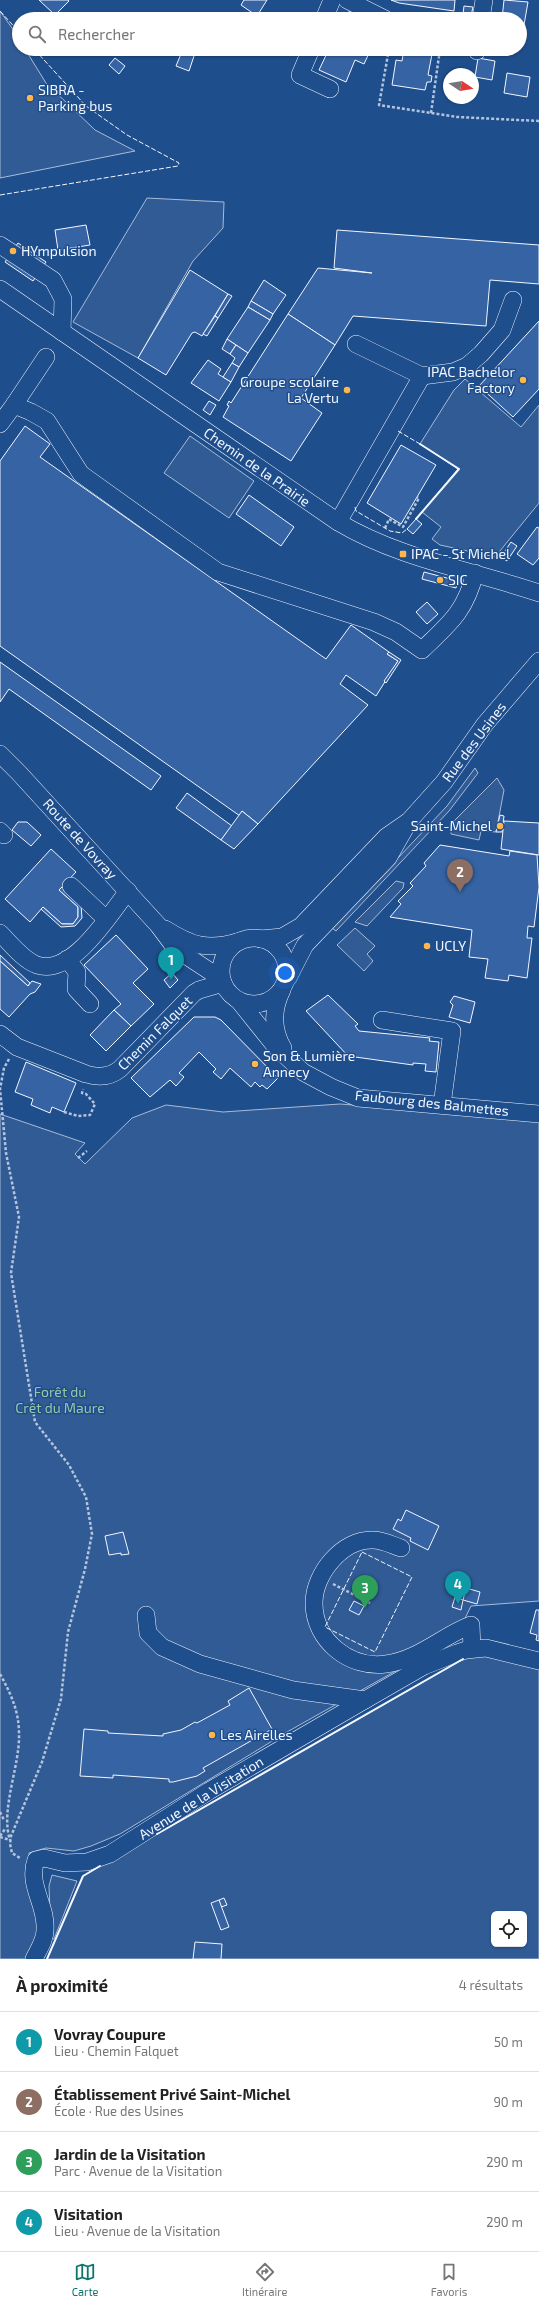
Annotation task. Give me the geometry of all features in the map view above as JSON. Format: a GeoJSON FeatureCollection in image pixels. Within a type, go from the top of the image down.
{"type":"FeatureCollection","features":[{"type":"Feature","properties":{"kind":"street"},"geometry":{"type":"LineString","coordinates":[[327,12],[332,0]]}},
{"type":"Feature","properties":{"kind":"street"},"geometry":{"type":"LineString","coordinates":[[347,0],[371,12]]}},
{"type":"Feature","properties":{"kind":"street"},"geometry":{"type":"LineString","coordinates":[[482,12],[484,0]]}},
{"type":"Feature","properties":{"kind":"street"},"geometry":{"type":"LineString","coordinates":[[308,56],[300,75],[330,89]]}},
{"type":"Feature","properties":{"kind":"street"},"geometry":{"type":"LineString","coordinates":[[0,245],[53,280],[62,298],[62,332]]}},
{"type":"Feature","properties":{"kind":"street","name":"Chemin de la Prairie"},"geometry":{"type":"LineString","coordinates":[[0,289],[362,537],[403,554],[475,573],[539,593]]}},
{"type":"Feature","properties":{"kind":"street"},"geometry":{"type":"LineString","coordinates":[[356,344],[422,376],[454,372],[467,366],[481,354],[502,330],[512,300]]}},
{"type":"Feature","properties":{"kind":"street"},"geometry":{"type":"LineString","coordinates":[[0,424],[46,357]]}},
{"type":"Feature","properties":{"kind":"street"},"geometry":{"type":"LineString","coordinates":[[338,522],[422,376]]}},
{"type":"Feature","properties":{"kind":"street"},"geometry":{"type":"LineString","coordinates":[[14,405],[47,421],[81,474],[218,572],[374,622],[396,632],[422,650],[460,612],[470,593],[475,573]]}},
{"type":"Feature","properties":{"kind":"street","name":"Rue des Usines"},"geometry":{"type":"LineString","coordinates":[[284,986],[305,945],[388,858],[409,821],[444,782],[485,724],[539,661]]}},
{"type":"Feature","properties":{"kind":"street","name":"Route de Vovray"},"geometry":{"type":"LineString","coordinates":[[0,754],[20,773],[128,891],[158,925],[176,949],[211,972],[224,983]]}},
{"type":"Feature","properties":{"kind":"street","name":"Rue des Usines"},"geometry":{"type":"LineString","coordinates":[[260,939],[282,937],[301,926],[386,837],[409,821]]}},
{"type":"Feature","properties":{"kind":"street"},"geometry":{"type":"LineString","coordinates":[[70,886],[106,919]]}},
{"type":"Feature","properties":{"kind":"street"},"geometry":{"type":"LineString","coordinates":[[0,933],[30,962],[38,965],[56,964],[67,959],[83,948],[128,891]]}},
{"type":"Feature","properties":{"kind":"street","name":"Route de Vovray"},"geometry":{"type":"LineString","coordinates":[[158,925],[184,941],[203,946],[228,945],[241,941]]}},
{"type":"Feature","properties":{"kind":"street"},"geometry":{"type":"LineString","coordinates":[[250,938],[260,939],[270,942],[284,956],[287,969],[284,986],[268,1002],[253,1004],[239,1001],[230,994],[224,983],[221,967],[224,959],[234,945],[250,938]]}},
{"type":"Feature","properties":{"kind":"street"},"geometry":{"type":"LineString","coordinates":[[67,959],[77,972],[76,989],[90,1004]]}},
{"type":"Feature","properties":{"kind":"street","name":"Chemin Falquet"},"geometry":{"type":"LineString","coordinates":[[0,1034],[17,1047],[92,1076],[108,1076],[120,1069],[194,993],[204,988],[224,983]]}},
{"type":"Feature","properties":{"kind":"street","name":"Faubourg des Balmettes"},"geometry":{"type":"LineString","coordinates":[[284,986],[274,1010],[274,1021],[280,1042],[288,1057]]}},
{"type":"Feature","properties":{"kind":"street","name":"Faubourg des Balmettes"},"geometry":{"type":"LineString","coordinates":[[239,1001],[275,1046],[303,1072],[318,1081],[350,1095],[539,1114]]}},
{"type":"Feature","properties":{"kind":"street"},"geometry":{"type":"LineString","coordinates":[[382,1020],[452,1031],[442,1105]]}},
{"type":"Feature","properties":{"kind":"street"},"geometry":{"type":"LineString","coordinates":[[402,1548],[379,1541],[360,1542],[340,1552],[332,1560],[321,1578],[314,1602],[318,1623],[328,1642],[345,1656],[366,1664],[388,1664],[426,1650],[454,1631],[471,1625],[472,1649]]}},
{"type":"Feature","properties":{"kind":"street"},"geometry":{"type":"LineString","coordinates":[[146,1615],[148,1633],[162,1647],[200,1664],[293,1690],[365,1700]]}},
{"type":"Feature","properties":{"kind":"street","name":"Avenue de la Visitation"},"geometry":{"type":"LineString","coordinates":[[34,1959],[46,1931],[43,1913],[35,1890],[33,1877],[36,1860],[44,1858],[65,1863],[88,1862],[110,1854],[209,1791],[424,1666],[472,1649],[486,1648],[539,1661]]}},
{"type":"Feature","properties":{"kind":"path"},"geometry":{"type":"LineString","coordinates":[[388,56],[379,105],[457,117],[539,121]]}},
{"type":"Feature","properties":{"kind":"path"},"geometry":{"type":"LineString","coordinates":[[431,113],[439,56]]}},
{"type":"Feature","properties":{"kind":"path"},"geometry":{"type":"LineString","coordinates":[[385,528],[390,519],[403,527],[419,498],[417,496]]}},
{"type":"Feature","properties":{"kind":"path"},"geometry":{"type":"LineString","coordinates":[[10,1840],[42,1762],[61,1699],[68,1632],[85,1569],[92,1534],[86,1497],[69,1465],[35,1422],[11,1273],[19,1216],[6,1153],[0,1089],[4,1068],[17,1047]]}},
{"type":"Feature","properties":{"kind":"path"},"geometry":{"type":"LineString","coordinates":[[64,1112],[78,1116],[90,1115],[95,1104],[86,1094],[82,1092]]}},
{"type":"Feature","properties":{"kind":"path"},"geometry":{"type":"LineString","coordinates":[[78,1158],[87,1151]]}},
{"type":"Feature","properties":{"kind":"path"},"geometry":{"type":"LineString","coordinates":[[321,1578],[370,1603]]}},
{"type":"Feature","properties":{"kind":"path"},"geometry":{"type":"LineString","coordinates":[[0,1674],[15,1703],[19,1736],[6,1812],[5,1832],[0,1836],[10,1840]]}},
{"type":"Feature","properties":{"kind":"path"},"geometry":{"type":"LineString","coordinates":[[0,1812],[6,1826],[12,1853]]}},
{"type":"Feature","properties":{"kind":"shaded area","name":"SIBRA - Parking bus"},"geometry":{"type":"Polygon","coordinates":[[[0,11],[12,28],[12,56],[29,56],[46,83],[95,130],[135,151],[0,178],[0,11]]]}},
{"type":"Feature","properties":{"kind":"shaded area"},"geometry":{"type":"Polygon","coordinates":[[[147,198],[224,202],[223,228],[193,261],[138,358],[73,322],[147,198]]]}},
{"type":"Feature","properties":{"kind":"shaded area"},"geometry":{"type":"Polygon","coordinates":[[[465,379],[521,427],[539,405],[539,503],[495,557],[440,545],[432,539],[441,527],[422,512],[458,469],[420,444],[454,390],[465,379]]]}},
{"type":"Feature","properties":{"kind":"shaded area"},"geometry":{"type":"Polygon","coordinates":[[[190,436],[254,481],[229,518],[164,473],[190,436]]]}},
{"type":"Feature","properties":{"kind":"shaded area"},"geometry":{"type":"Polygon","coordinates":[[[475,768],[478,773],[449,811],[336,931],[332,928],[447,806],[475,768]]]}},
{"type":"Feature","properties":{"kind":"shaded area"},"geometry":{"type":"Polygon","coordinates":[[[497,778],[504,790],[496,832],[481,831],[479,840],[451,834],[450,825],[497,778]]]}},
{"type":"Feature","properties":{"kind":"shaded area"},"geometry":{"type":"Polygon","coordinates":[[[396,881],[404,883],[403,888],[367,926],[355,922],[396,881]]]}},
{"type":"Feature","properties":{"kind":"shaded area"},"geometry":{"type":"Polygon","coordinates":[[[355,928],[375,946],[367,954],[373,961],[364,971],[337,945],[355,928]]]}},
{"type":"Feature","properties":{"kind":"shaded area"},"geometry":{"type":"Polygon","coordinates":[[[340,1104],[539,1119],[539,1601],[471,1606],[456,1637],[287,1732],[120,1834],[91,1846],[74,1851],[46,1848],[29,1853],[39,1941],[31,1959],[0,1959],[0,1114],[85,1143],[75,1154],[85,1164],[132,1118],[166,1105],[223,1112],[340,1104]]]}},
{"type":"Feature","properties":{"kind":"shaded area"},"geometry":{"type":"Polygon","coordinates":[[[488,1654],[539,1666],[539,1959],[47,1959],[83,1876],[469,1656],[488,1654]]]}},
{"type":"Feature","properties":{"kind":"shaded area"},"geometry":{"type":"Polygon","coordinates":[[[52,1875],[77,1881],[54,1939],[51,1938],[49,1886],[52,1875]]]}},
{"type":"Feature","properties":{"kind":"building"},"geometry":{"type":"Polygon","coordinates":[[[39,0],[69,1],[58,12],[52,12],[39,0]]]}},
{"type":"Feature","properties":{"kind":"building"},"geometry":{"type":"Polygon","coordinates":[[[244,0],[267,0],[260,12],[251,12],[241,5],[244,0]]]}},
{"type":"Feature","properties":{"kind":"building"},"geometry":{"type":"Polygon","coordinates":[[[391,0],[455,0],[454,11],[399,3],[391,0]]]}},
{"type":"Feature","properties":{"kind":"building"},"geometry":{"type":"Polygon","coordinates":[[[504,0],[528,2],[526,12],[503,12],[504,0]]]}},
{"type":"Feature","properties":{"kind":"building"},"geometry":{"type":"Polygon","coordinates":[[[464,6],[473,7],[472,12],[463,12],[464,6]]]}},
{"type":"Feature","properties":{"kind":"building"},"geometry":{"type":"Polygon","coordinates":[[[351,8],[359,12],[349,12],[351,8]]]}},
{"type":"Feature","properties":{"kind":"building"},"geometry":{"type":"Polygon","coordinates":[[[180,56],[194,56],[189,71],[176,66],[180,56]]]}},
{"type":"Feature","properties":{"kind":"building"},"geometry":{"type":"Polygon","coordinates":[[[326,56],[368,56],[364,64],[355,60],[346,82],[319,70],[326,56]]]}},
{"type":"Feature","properties":{"kind":"building"},"geometry":{"type":"Polygon","coordinates":[[[403,56],[432,56],[428,75],[432,76],[431,82],[427,82],[425,90],[392,85],[396,60],[402,61],[403,56]]]}},
{"type":"Feature","properties":{"kind":"building"},"geometry":{"type":"Polygon","coordinates":[[[115,58],[125,66],[119,74],[109,65],[115,58]]]}},
{"type":"Feature","properties":{"kind":"building"},"geometry":{"type":"Polygon","coordinates":[[[478,58],[495,61],[492,80],[479,78],[479,68],[476,68],[478,58]]]}},
{"type":"Feature","properties":{"kind":"building"},"geometry":{"type":"Polygon","coordinates":[[[507,73],[530,77],[527,97],[504,93],[507,73]]]}},
{"type":"Feature","properties":{"kind":"building"},"geometry":{"type":"Polygon","coordinates":[[[86,225],[90,245],[58,250],[55,230],[86,225]]]}},
{"type":"Feature","properties":{"kind":"building"},"geometry":{"type":"Polygon","coordinates":[[[337,230],[539,245],[539,284],[490,280],[486,326],[353,316],[335,345],[288,314],[318,268],[372,273],[334,268],[337,230]]]}},
{"type":"Feature","properties":{"kind":"building"},"geometry":{"type":"Polygon","coordinates":[[[18,243],[46,262],[33,281],[5,262],[18,243]]]}},
{"type":"Feature","properties":{"kind":"building"},"geometry":{"type":"Polygon","coordinates":[[[190,270],[228,294],[202,336],[195,332],[192,333],[166,375],[138,358],[190,270]]]}},
{"type":"Feature","properties":{"kind":"building"},"geometry":{"type":"Polygon","coordinates":[[[264,280],[286,295],[273,314],[251,301],[264,280]]]}},
{"type":"Feature","properties":{"kind":"building"},"geometry":{"type":"Polygon","coordinates":[[[228,294],[232,296],[218,318],[215,316],[228,294]]]}},
{"type":"Feature","properties":{"kind":"building"},"geometry":{"type":"Polygon","coordinates":[[[251,301],[273,314],[270,320],[248,307],[251,301]]]}},
{"type":"Feature","properties":{"kind":"building"},"geometry":{"type":"Polygon","coordinates":[[[248,307],[270,320],[248,353],[227,339],[248,307]]]}},
{"type":"Feature","properties":{"kind":"building"},"geometry":{"type":"Polygon","coordinates":[[[288,314],[335,345],[301,398],[322,413],[291,461],[223,417],[229,406],[227,405],[229,401],[231,403],[288,314]]]}},
{"type":"Feature","properties":{"kind":"building"},"geometry":{"type":"Polygon","coordinates":[[[215,316],[218,318],[207,336],[203,334],[215,316]]]}},
{"type":"Feature","properties":{"kind":"building"},"geometry":{"type":"Polygon","coordinates":[[[539,321],[539,389],[513,417],[479,386],[539,321]]]}},
{"type":"Feature","properties":{"kind":"building"},"geometry":{"type":"Polygon","coordinates":[[[227,339],[236,345],[230,354],[222,349],[227,339]]]}},
{"type":"Feature","properties":{"kind":"building"},"geometry":{"type":"Polygon","coordinates":[[[236,345],[248,353],[239,367],[232,363],[235,358],[230,354],[236,345]]]}},
{"type":"Feature","properties":{"kind":"building"},"geometry":{"type":"Polygon","coordinates":[[[208,360],[221,369],[218,374],[231,382],[219,401],[191,383],[208,360]]]}},
{"type":"Feature","properties":{"kind":"building"},"geometry":{"type":"Polygon","coordinates":[[[232,363],[239,367],[231,382],[223,377],[232,363]]]}},
{"type":"Feature","properties":{"kind":"building"},"geometry":{"type":"Polygon","coordinates":[[[209,401],[216,405],[210,415],[203,410],[209,401]]]}},
{"type":"Feature","properties":{"kind":"building"},"geometry":{"type":"Polygon","coordinates":[[[25,426],[50,444],[40,457],[326,659],[351,625],[389,652],[387,654],[398,661],[376,696],[346,675],[340,684],[368,705],[258,824],[242,811],[240,816],[0,646],[0,461],[25,426]]]}},
{"type":"Feature","properties":{"kind":"building"},"geometry":{"type":"Polygon","coordinates":[[[401,445],[436,465],[401,524],[367,503],[401,445]]]}},
{"type":"Feature","properties":{"kind":"building"},"geometry":{"type":"Polygon","coordinates":[[[249,495],[294,527],[281,546],[236,514],[249,495]]]}},
{"type":"Feature","properties":{"kind":"building"},"geometry":{"type":"Polygon","coordinates":[[[416,519],[422,524],[413,534],[407,529],[416,519]]]}},
{"type":"Feature","properties":{"kind":"building"},"geometry":{"type":"Polygon","coordinates":[[[537,527],[539,528],[539,558],[533,565],[517,554],[537,527]]]}},
{"type":"Feature","properties":{"kind":"building"},"geometry":{"type":"Polygon","coordinates":[[[511,542],[517,546],[507,561],[501,557],[511,542]]]}},
{"type":"Feature","properties":{"kind":"building","name":"SIC"},"geometry":{"type":"Polygon","coordinates":[[[424,572],[458,581],[456,588],[422,579],[424,572]]]}},
{"type":"Feature","properties":{"kind":"building"},"geometry":{"type":"Polygon","coordinates":[[[427,602],[438,614],[427,624],[416,612],[427,602]]]}},
{"type":"Feature","properties":{"kind":"building"},"geometry":{"type":"Polygon","coordinates":[[[389,652],[401,660],[386,683],[384,681],[398,661],[387,654],[389,652]]]}},
{"type":"Feature","properties":{"kind":"building"},"geometry":{"type":"Polygon","coordinates":[[[0,662],[161,776],[151,790],[9,689],[0,702],[0,662]]]}},
{"type":"Feature","properties":{"kind":"building"},"geometry":{"type":"Polygon","coordinates":[[[187,793],[232,826],[221,840],[176,808],[187,793]]]}},
{"type":"Feature","properties":{"kind":"building"},"geometry":{"type":"Polygon","coordinates":[[[242,811],[258,824],[234,849],[221,840],[242,811]]]}},
{"type":"Feature","properties":{"kind":"building","name":"Saint-Michel"},"geometry":{"type":"Polygon","coordinates":[[[500,815],[504,816],[502,832],[496,832],[500,815]]]}},
{"type":"Feature","properties":{"kind":"building"},"geometry":{"type":"Polygon","coordinates":[[[504,821],[539,823],[539,855],[501,849],[504,821]]]}},
{"type":"Feature","properties":{"kind":"building"},"geometry":{"type":"Polygon","coordinates":[[[18,822],[27,822],[41,835],[31,846],[12,830],[18,822]]]}},
{"type":"Feature","properties":{"kind":"building"},"geometry":{"type":"Polygon","coordinates":[[[440,845],[509,856],[510,851],[537,855],[539,887],[534,927],[528,926],[527,938],[532,938],[527,978],[509,975],[508,981],[485,978],[488,959],[469,957],[472,930],[390,917],[401,904],[398,901],[413,886],[410,883],[426,866],[424,863],[440,845]]]}},
{"type":"Feature","properties":{"kind":"building"},"geometry":{"type":"Polygon","coordinates":[[[51,849],[76,872],[59,890],[78,907],[78,917],[73,924],[62,924],[43,907],[30,922],[5,899],[51,849]]]}},
{"type":"Feature","properties":{"kind":"building"},"geometry":{"type":"Polygon","coordinates":[[[62,887],[81,905],[82,918],[75,926],[61,927],[41,909],[43,907],[62,924],[73,924],[78,917],[78,907],[59,890],[62,887]]]}},
{"type":"Feature","properties":{"kind":"building"},"geometry":{"type":"Polygon","coordinates":[[[116,935],[148,969],[133,983],[154,1004],[131,1026],[114,1010],[121,1004],[84,965],[116,935]]]}},
{"type":"Feature","properties":{"kind":"building"},"geometry":{"type":"Polygon","coordinates":[[[0,955],[30,983],[28,986],[0,961],[0,955]]]}},
{"type":"Feature","properties":{"kind":"building"},"geometry":{"type":"Polygon","coordinates":[[[0,961],[28,986],[32,981],[41,984],[35,992],[30,994],[9,1017],[0,1009],[0,961]]]}},
{"type":"Feature","properties":{"kind":"building"},"geometry":{"type":"Polygon","coordinates":[[[172,973],[178,980],[170,988],[164,980],[172,973]]]}},
{"type":"Feature","properties":{"kind":"building"},"geometry":{"type":"Polygon","coordinates":[[[328,995],[358,1024],[355,1026],[359,1031],[430,1038],[429,1041],[439,1042],[436,1072],[425,1071],[426,1064],[413,1063],[413,1065],[348,1056],[306,1011],[328,995]]]}},
{"type":"Feature","properties":{"kind":"building"},"geometry":{"type":"Polygon","coordinates":[[[454,996],[475,1002],[470,1023],[449,1017],[453,1005],[450,1002],[454,996]]]}},
{"type":"Feature","properties":{"kind":"building"},"geometry":{"type":"Polygon","coordinates":[[[114,1010],[131,1026],[106,1051],[90,1035],[114,1010]]]}},
{"type":"Feature","properties":{"kind":"building"},"geometry":{"type":"Polygon","coordinates":[[[194,1017],[215,1017],[221,1020],[278,1078],[267,1089],[262,1085],[260,1087],[255,1082],[251,1087],[230,1068],[221,1079],[213,1072],[216,1069],[199,1052],[179,1073],[184,1077],[176,1086],[170,1080],[150,1097],[131,1078],[194,1017]]]}},
{"type":"Feature","properties":{"kind":"building"},"geometry":{"type":"Polygon","coordinates":[[[26,1062],[76,1083],[64,1112],[52,1107],[50,1113],[31,1105],[33,1099],[15,1092],[26,1062]]]}},
{"type":"Feature","properties":{"kind":"building"},"geometry":{"type":"Polygon","coordinates":[[[406,1510],[439,1526],[428,1550],[410,1541],[411,1538],[393,1529],[398,1519],[401,1521],[406,1510]]]}},
{"type":"Feature","properties":{"kind":"building"},"geometry":{"type":"Polygon","coordinates":[[[123,1532],[129,1554],[121,1555],[121,1553],[109,1555],[105,1536],[123,1532]]]}},
{"type":"Feature","properties":{"kind":"building"},"geometry":{"type":"Polygon","coordinates":[[[466,1588],[480,1592],[477,1604],[463,1600],[466,1588]]]}},
{"type":"Feature","properties":{"kind":"building"},"geometry":{"type":"Polygon","coordinates":[[[455,1597],[463,1600],[461,1610],[452,1607],[455,1597]]]}},
{"type":"Feature","properties":{"kind":"building"},"geometry":{"type":"Polygon","coordinates":[[[354,1601],[364,1606],[359,1615],[349,1610],[354,1601]]]}},
{"type":"Feature","properties":{"kind":"building"},"geometry":{"type":"Polygon","coordinates":[[[536,1610],[539,1610],[539,1641],[536,1640],[537,1635],[530,1633],[536,1610]]]}},
{"type":"Feature","properties":{"kind":"building","name":"Les Airelles"},"geometry":{"type":"Polygon","coordinates":[[[249,1688],[272,1729],[203,1768],[205,1771],[197,1776],[169,1782],[169,1779],[113,1775],[113,1778],[80,1776],[84,1729],[108,1731],[108,1733],[163,1736],[163,1734],[181,1730],[195,1722],[197,1723],[230,1705],[228,1701],[249,1688]]]}},
{"type":"Feature","properties":{"kind":"building"},"geometry":{"type":"Polygon","coordinates":[[[224,1898],[227,1905],[221,1907],[219,1900],[224,1898]]]}},
{"type":"Feature","properties":{"kind":"building"},"geometry":{"type":"Polygon","coordinates":[[[219,1900],[229,1927],[221,1930],[211,1903],[219,1900]]]}},
{"type":"Feature","properties":{"kind":"building"},"geometry":{"type":"Polygon","coordinates":[[[195,1942],[222,1944],[221,1959],[193,1959],[195,1942]]]}},
{"type":"Feature","properties":{"kind":"fence"},"geometry":{"type":"LineString","coordinates":[[0,11],[12,24]]}},
{"type":"Feature","properties":{"kind":"fence"},"geometry":{"type":"LineString","coordinates":[[0,195],[178,166],[179,163],[127,135],[86,106],[40,56]]}},
{"type":"Feature","properties":{"kind":"fence"},"geometry":{"type":"LineString","coordinates":[[398,431],[420,444]]}},
{"type":"Feature","properties":{"kind":"fence"},"geometry":{"type":"LineString","coordinates":[[355,507],[356,511],[390,531],[402,533],[407,529]]}},
{"type":"Feature","properties":{"kind":"fence"},"geometry":{"type":"LineString","coordinates":[[362,1552],[412,1577],[375,1652],[325,1627],[362,1552]]}},
{"type":"Feature","properties":{"kind":"wall"},"geometry":{"type":"LineString","coordinates":[[416,519],[459,469],[420,444]]}},
{"type":"Feature","properties":{"kind":"wall"},"geometry":{"type":"LineString","coordinates":[[157,1834],[463,1659]]}},
{"type":"Feature","properties":{"kind":"wall"},"geometry":{"type":"LineString","coordinates":[[47,1959],[83,1876],[100,1866]]}},
{"type":"Feature","properties":{"kind":"place","name":"SIBRA - Parking bus"},"geometry":{"type":"Point","coordinates":[30,98]}},
{"type":"Feature","properties":{"kind":"place","name":"HYmpulsion"},"geometry":{"type":"Point","coordinates":[13,251]}},
{"type":"Feature","properties":{"kind":"place","name":"IPAC Bachelor Factory"},"geometry":{"type":"Point","coordinates":[523,380]}},
{"type":"Feature","properties":{"kind":"place","name":"Groupe scolaire La Vertu"},"geometry":{"type":"Point","coordinates":[347,390]}},
{"type":"Feature","properties":{"kind":"place","name":"IPAC - St Michel"},"geometry":{"type":"Point","coordinates":[403,554]}},
{"type":"Feature","properties":{"kind":"place","name":"SIC"},"geometry":{"type":"Point","coordinates":[440,580]}},
{"type":"Feature","properties":{"kind":"place","name":"Saint-Michel"},"geometry":{"type":"Point","coordinates":[500,826]}},
{"type":"Feature","properties":{"kind":"place","name":"Établissement Privé Saint-Michel"},"geometry":{"type":"Point","coordinates":[460,892]}},
{"type":"Feature","properties":{"kind":"place","name":"UCLY"},"geometry":{"type":"Point","coordinates":[427,946]}},
{"type":"Feature","properties":{"kind":"place","name":"Vovray Coupure"},"geometry":{"type":"Point","coordinates":[171,980]}},
{"type":"Feature","properties":{"kind":"place","name":"Son & Lumière Annecy"},"geometry":{"type":"Point","coordinates":[255,1064]}},
{"type":"Feature","properties":{"kind":"place","name":"Visitation"},"geometry":{"type":"Point","coordinates":[458,1604]}},
{"type":"Feature","properties":{"kind":"place","name":"Jardin de la Visitation"},"geometry":{"type":"Point","coordinates":[365,1608]}},
{"type":"Feature","properties":{"kind":"place","name":"Les Airelles"},"geometry":{"type":"Point","coordinates":[212,1735]}},
{"type":"Feature","properties":{"kind":"park label","name":"Forêt du Crêt du Maure"},"geometry":{"type":"Point","coordinates":[60,1400]}}]}
